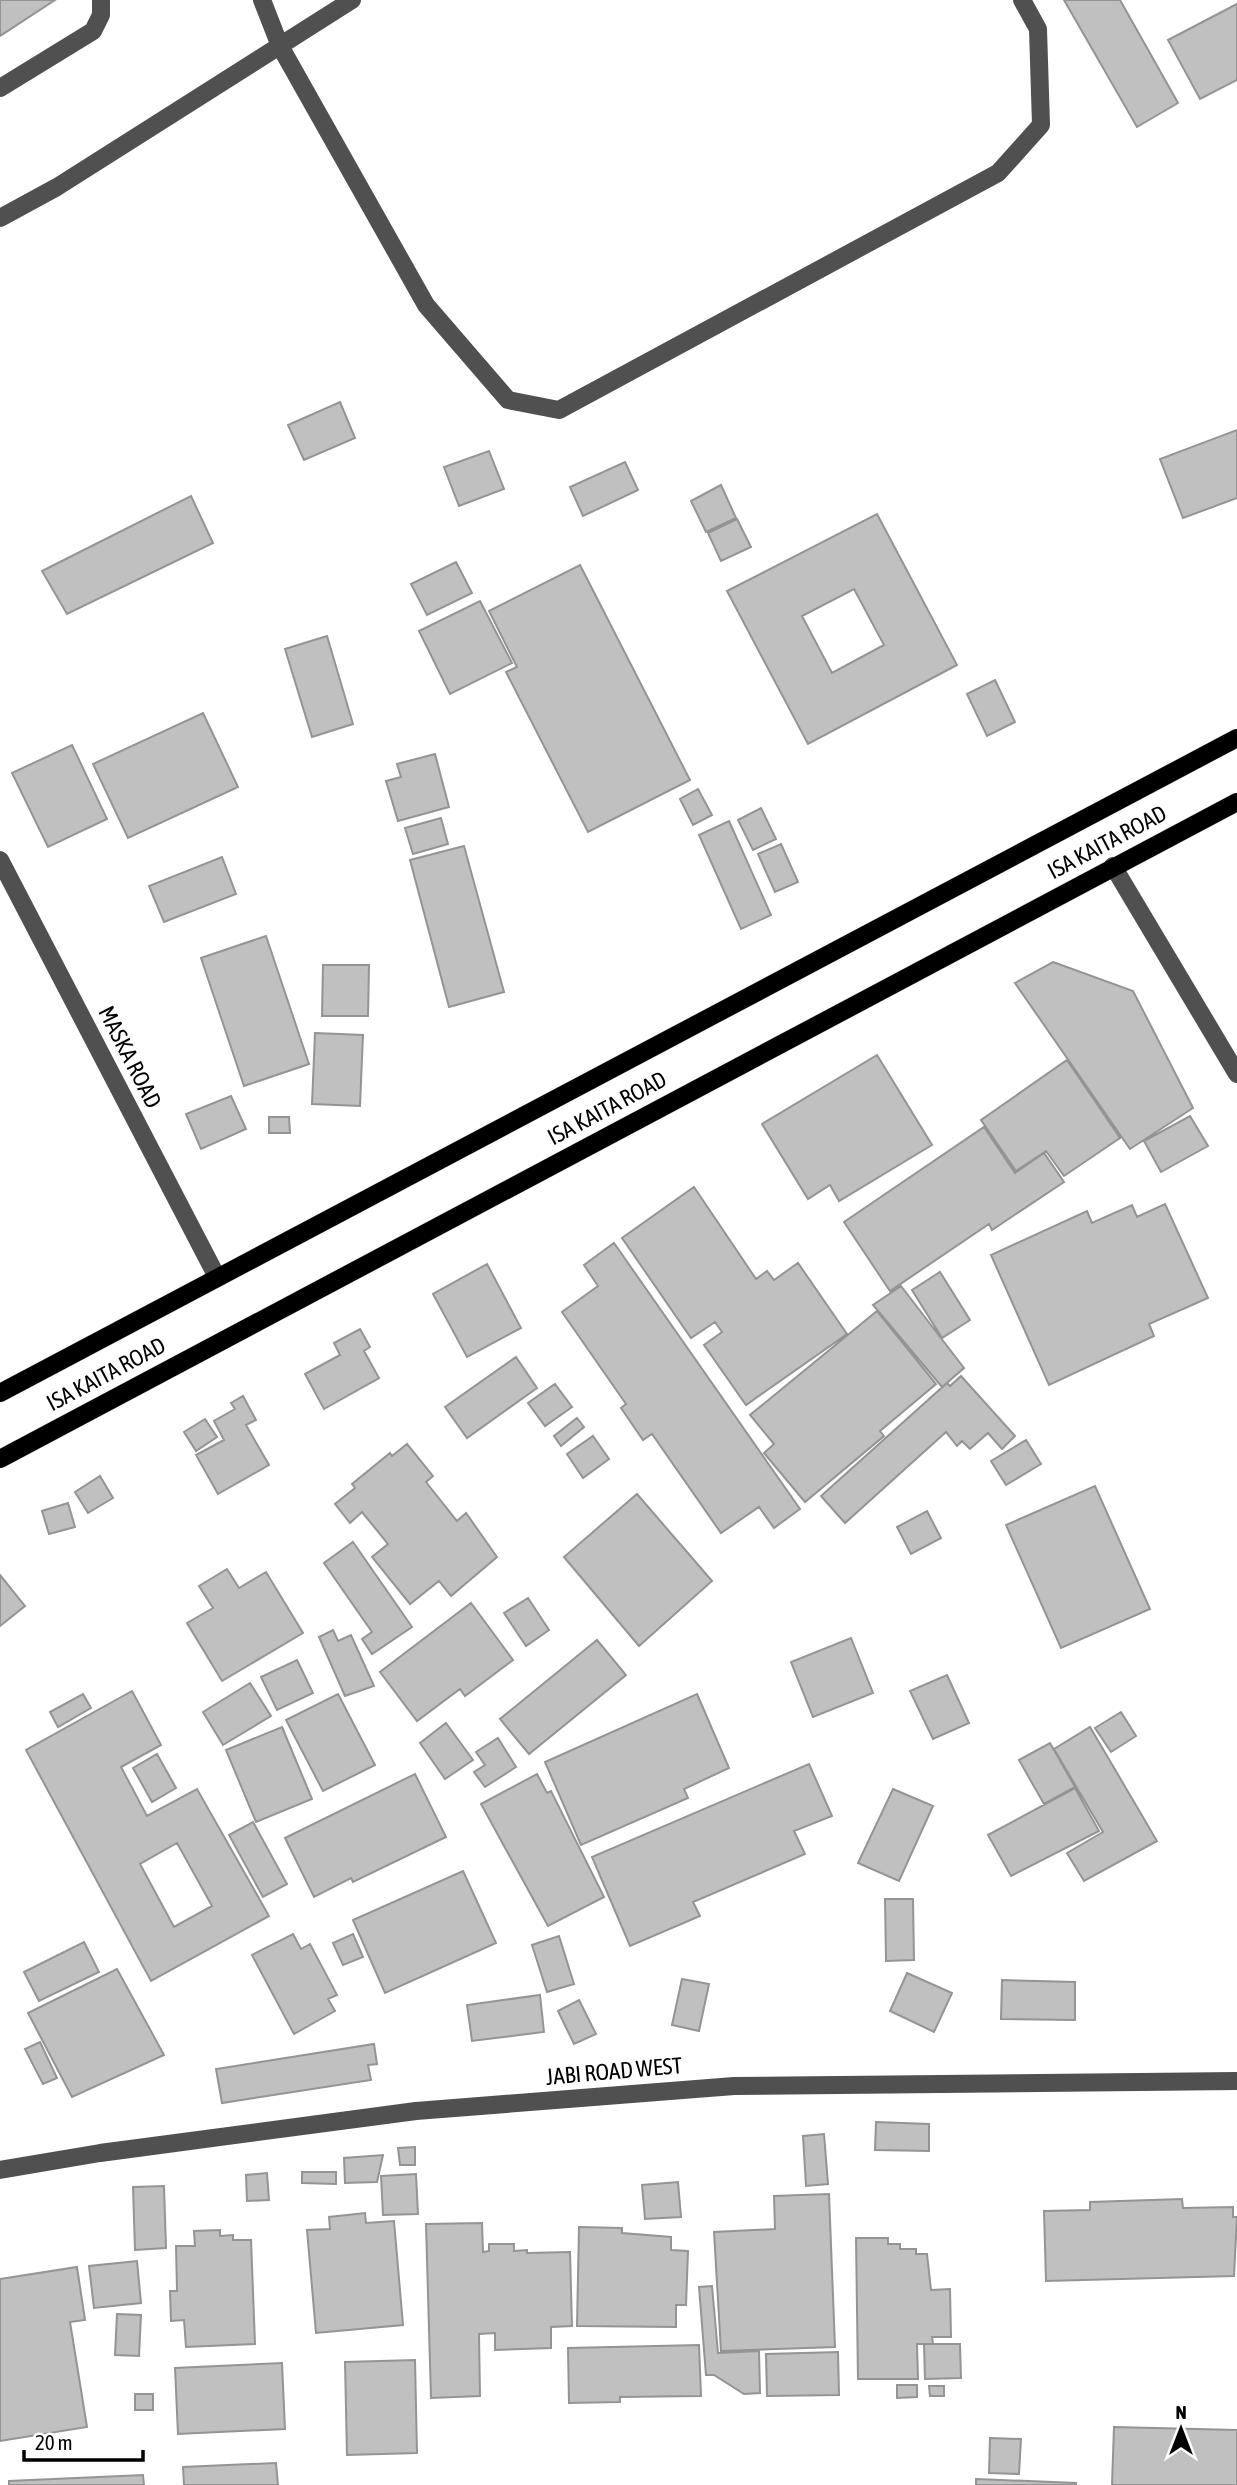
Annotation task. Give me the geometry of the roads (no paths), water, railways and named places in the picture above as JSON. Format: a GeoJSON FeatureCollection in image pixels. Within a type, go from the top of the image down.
{"type":"FeatureCollection","features":[{"type":"Feature","properties":{"kind":"main road","name":"ISA KAITA ROAD"},"geometry":{"type":"LineString","coordinates":[[0,1394],[1237,738]]}},
{"type":"Feature","properties":{"kind":"main road","name":"ISA KAITA ROAD"},"geometry":{"type":"LineString","coordinates":[[0,1458],[1237,802]]}},
{"type":"Feature","properties":{"kind":"street"},"geometry":{"type":"LineString","coordinates":[[0,88],[93,31],[101,15],[101,0]]}},
{"type":"Feature","properties":{"kind":"street"},"geometry":{"type":"LineString","coordinates":[[262,0],[280,46],[426,305],[508,400],[559,410],[998,173],[1041,125],[1038,29],[1022,0]]}},
{"type":"Feature","properties":{"kind":"street"},"geometry":{"type":"LineString","coordinates":[[0,218],[57,187],[352,0]]}},
{"type":"Feature","properties":{"kind":"street","name":"MASKA ROAD"},"geometry":{"type":"LineString","coordinates":[[0,860],[217,1277]]}},
{"type":"Feature","properties":{"kind":"street"},"geometry":{"type":"LineString","coordinates":[[1113,866],[1237,1074]]}},
{"type":"Feature","properties":{"kind":"street","name":"JABI ROAD WEST"},"geometry":{"type":"LineString","coordinates":[[0,2169],[416,2111],[734,2086],[1237,2081]]}}]}
